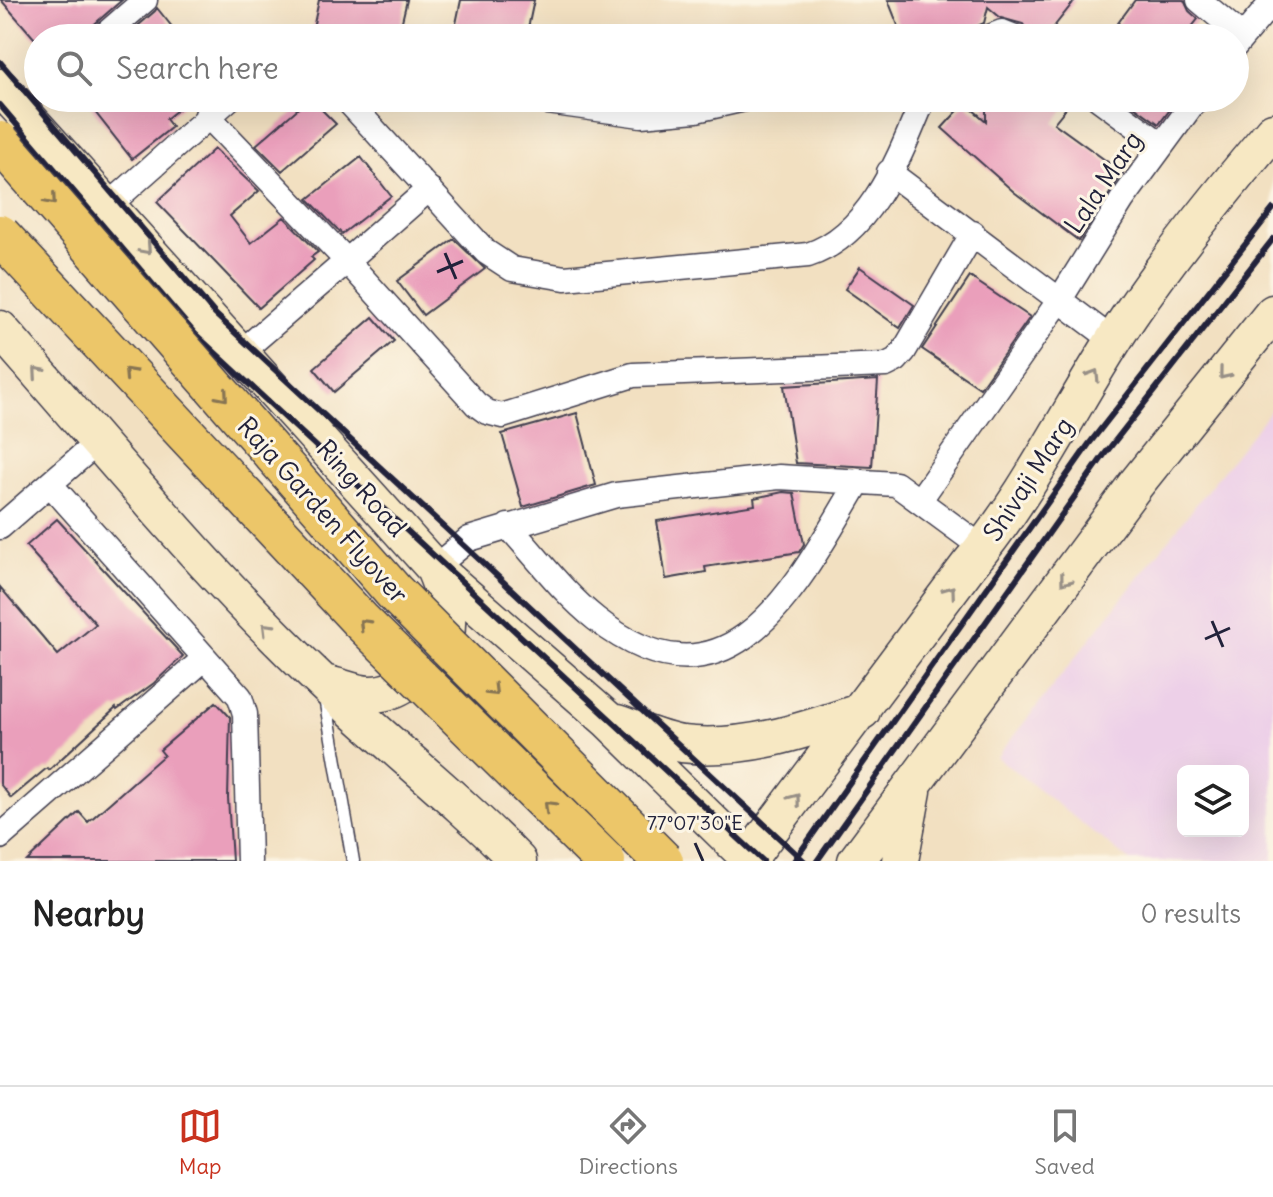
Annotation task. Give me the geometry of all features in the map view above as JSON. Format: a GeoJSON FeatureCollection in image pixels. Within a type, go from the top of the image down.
{"type":"FeatureCollection","features":[{"type":"Feature","properties":{"kind":"main road","name":"Ring Road"},"geometry":{"type":"LineString","coordinates":[[14,108],[108,206],[434,568],[608,720],[749,860]]}},
{"type":"Feature","properties":{"kind":"main road","name":"Raja Garden Flyover"},"geometry":{"type":"LineString","coordinates":[[14,108],[394,592],[663,861]]}},
{"type":"Feature","properties":{"kind":"main road","name":"Shivaji Marg"},"geometry":{"type":"LineString","coordinates":[[749,860],[983,548],[1006,522],[1114,341],[1206,210],[1273,131]]}},
{"type":"Feature","properties":{"kind":"main road","name":"Raja Garden Flyover"},"geometry":{"type":"LineString","coordinates":[[0,235],[360,620],[605,861]]}},
{"type":"Feature","properties":{"kind":"main road"},"geometry":{"type":"LineString","coordinates":[[856,861],[1136,484],[1273,313]]}},
{"type":"Feature","properties":{"kind":"main road"},"geometry":{"type":"LineString","coordinates":[[0,329],[234,594],[322,683],[479,819],[518,861]]}},
{"type":"Feature","properties":{"kind":"main road"},"geometry":{"type":"LineString","coordinates":[[322,683],[368,694],[396,690],[426,670],[441,655],[450,627],[445,595],[434,568]]}},
{"type":"Feature","properties":{"kind":"main road"},"geometry":{"type":"LineString","coordinates":[[608,720],[679,744],[734,745],[792,735],[862,711]]}},
{"type":"Feature","properties":{"kind":"main road"},"geometry":{"type":"LineString","coordinates":[[900,861],[915,782]]}},
{"type":"Feature","properties":{"kind":"main road"},"geometry":{"type":"LineString","coordinates":[[479,819],[494,861]]}},
{"type":"Feature","properties":{"kind":"street"},"geometry":{"type":"LineString","coordinates":[[117,24],[145,0]]}},
{"type":"Feature","properties":{"kind":"street"},"geometry":{"type":"LineString","coordinates":[[1199,0],[1222,24]]}},
{"type":"Feature","properties":{"kind":"street"},"geometry":{"type":"LineString","coordinates":[[1249,29],[1273,1]]}},
{"type":"Feature","properties":{"kind":"street"},"geometry":{"type":"LineString","coordinates":[[108,206],[211,112]]}},
{"type":"Feature","properties":{"kind":"street"},"geometry":{"type":"LineString","coordinates":[[358,112],[486,252],[512,269],[565,278],[818,251],[851,228],[873,201],[917,112]]}},
{"type":"Feature","properties":{"kind":"street"},"geometry":{"type":"LineString","coordinates":[[619,112],[641,115],[674,112]]}},
{"type":"Feature","properties":{"kind":"street"},"geometry":{"type":"LineString","coordinates":[[1117,112],[1162,145]]}},
{"type":"Feature","properties":{"kind":"street","name":"Lala Marg"},"geometry":{"type":"LineString","coordinates":[[919,501],[1059,301],[1122,200],[1187,112]]}},
{"type":"Feature","properties":{"kind":"street"},"geometry":{"type":"LineString","coordinates":[[207,115],[347,261],[476,404],[487,412],[502,416],[633,375],[886,365],[904,351],[973,233]]}},
{"type":"Feature","properties":{"kind":"street"},"geometry":{"type":"LineString","coordinates":[[889,172],[1114,341]]}},
{"type":"Feature","properties":{"kind":"street"},"geometry":{"type":"LineString","coordinates":[[240,353],[429,189]]}},
{"type":"Feature","properties":{"kind":"street"},"geometry":{"type":"LineString","coordinates":[[1,525],[99,441]]}},
{"type":"Feature","properties":{"kind":"street"},"geometry":{"type":"LineString","coordinates":[[434,568],[469,539],[645,489],[779,477],[896,484],[983,548]]}},
{"type":"Feature","properties":{"kind":"street"},"geometry":{"type":"LineString","coordinates":[[508,526],[596,619],[640,645],[672,658],[709,656],[749,634],[779,605],[812,561],[859,481]]}},
{"type":"Feature","properties":{"kind":"street"},"geometry":{"type":"LineString","coordinates":[[50,484],[236,691],[245,714],[249,861]]}},
{"type":"Feature","properties":{"kind":"street"},"geometry":{"type":"LineString","coordinates":[[0,837],[205,658]]}},
{"type":"Feature","properties":{"kind":"lane"},"geometry":{"type":"LineString","coordinates":[[322,683],[353,861]]}},
{"type":"Feature","properties":{"kind":"shaded area"},"geometry":{"type":"Polygon","coordinates":[[[1273,407],[1273,861],[1130,861],[997,757],[1273,407]]]}},
{"type":"Feature","properties":{"kind":"building"},"geometry":{"type":"Polygon","coordinates":[[[1,0],[122,0],[94,24],[24,24],[24,26],[1,0]]]}},
{"type":"Feature","properties":{"kind":"building"},"geometry":{"type":"Polygon","coordinates":[[[319,0],[407,0],[401,24],[314,24],[319,0]]]}},
{"type":"Feature","properties":{"kind":"building"},"geometry":{"type":"Polygon","coordinates":[[[461,0],[534,0],[529,24],[456,24],[461,0]]]}},
{"type":"Feature","properties":{"kind":"building"},"geometry":{"type":"Polygon","coordinates":[[[888,0],[1075,0],[1056,24],[1023,24],[1001,18],[988,7],[982,24],[897,24],[888,0]]]}},
{"type":"Feature","properties":{"kind":"building"},"geometry":{"type":"Polygon","coordinates":[[[1135,0],[1184,0],[1189,11],[1198,19],[1194,24],[1117,24],[1135,0]]]}},
{"type":"Feature","properties":{"kind":"building"},"geometry":{"type":"Polygon","coordinates":[[[157,8],[170,24],[140,24],[157,8]]]}},
{"type":"Feature","properties":{"kind":"building"},"geometry":{"type":"Polygon","coordinates":[[[95,112],[175,112],[166,119],[172,127],[132,159],[95,112]]]}},
{"type":"Feature","properties":{"kind":"building"},"geometry":{"type":"Polygon","coordinates":[[[294,112],[324,112],[336,124],[282,171],[256,145],[294,112]]]}},
{"type":"Feature","properties":{"kind":"building"},"geometry":{"type":"Polygon","coordinates":[[[957,112],[976,112],[986,121],[986,112],[1063,112],[1054,123],[1123,173],[1079,241],[1014,192],[942,128],[957,112]]]}},
{"type":"Feature","properties":{"kind":"building"},"geometry":{"type":"Polygon","coordinates":[[[1142,112],[1168,112],[1159,124],[1142,112]]]}},
{"type":"Feature","properties":{"kind":"building"},"geometry":{"type":"Polygon","coordinates":[[[214,149],[259,191],[230,216],[251,243],[284,217],[318,252],[311,257],[314,260],[259,308],[157,202],[214,149]]]}},
{"type":"Feature","properties":{"kind":"building"},"geometry":{"type":"Polygon","coordinates":[[[361,157],[391,196],[342,234],[308,199],[361,157]]]}},
{"type":"Feature","properties":{"kind":"building"},"geometry":{"type":"Polygon","coordinates":[[[454,239],[485,269],[423,315],[397,281],[454,239]]]}},
{"type":"Feature","properties":{"kind":"building"},"geometry":{"type":"Polygon","coordinates":[[[860,267],[914,305],[900,328],[845,289],[860,267]]]}},
{"type":"Feature","properties":{"kind":"building"},"geometry":{"type":"Polygon","coordinates":[[[970,277],[1030,317],[980,388],[922,349],[970,277]]]}},
{"type":"Feature","properties":{"kind":"building"},"geometry":{"type":"Polygon","coordinates":[[[373,317],[394,341],[334,392],[314,368],[373,317]]]}},
{"type":"Feature","properties":{"kind":"building"},"geometry":{"type":"Polygon","coordinates":[[[878,380],[872,467],[796,463],[784,386],[878,380]]]}},
{"type":"Feature","properties":{"kind":"building"},"geometry":{"type":"Polygon","coordinates":[[[577,413],[596,485],[523,507],[502,434],[577,413]]]}},
{"type":"Feature","properties":{"kind":"building"},"geometry":{"type":"Polygon","coordinates":[[[794,493],[804,544],[799,552],[705,567],[706,572],[666,579],[657,521],[755,505],[754,498],[794,493]]]}},
{"type":"Feature","properties":{"kind":"building"},"geometry":{"type":"Polygon","coordinates":[[[57,519],[183,656],[154,683],[116,708],[49,770],[47,768],[11,798],[0,784],[0,587],[58,655],[96,624],[26,546],[57,519]]]}},
{"type":"Feature","properties":{"kind":"building"},"geometry":{"type":"Polygon","coordinates":[[[216,702],[230,717],[228,798],[232,861],[27,861],[79,812],[88,822],[164,755],[160,750],[216,702]]]}},
{"type":"Feature","properties":{"kind":"railway"},"geometry":{"type":"LineString","coordinates":[[0,62],[24,90]]}},
{"type":"Feature","properties":{"kind":"railway"},"geometry":{"type":"LineString","coordinates":[[0,105],[195,334],[763,861]]}},
{"type":"Feature","properties":{"kind":"railway"},"geometry":{"type":"LineString","coordinates":[[43,112],[215,314],[804,861]]}},
{"type":"Feature","properties":{"kind":"railway"},"geometry":{"type":"LineString","coordinates":[[794,861],[1089,444],[1273,209]]}},
{"type":"Feature","properties":{"kind":"railway"},"geometry":{"type":"LineString","coordinates":[[817,861],[1104,455],[1273,239]]}}]}
